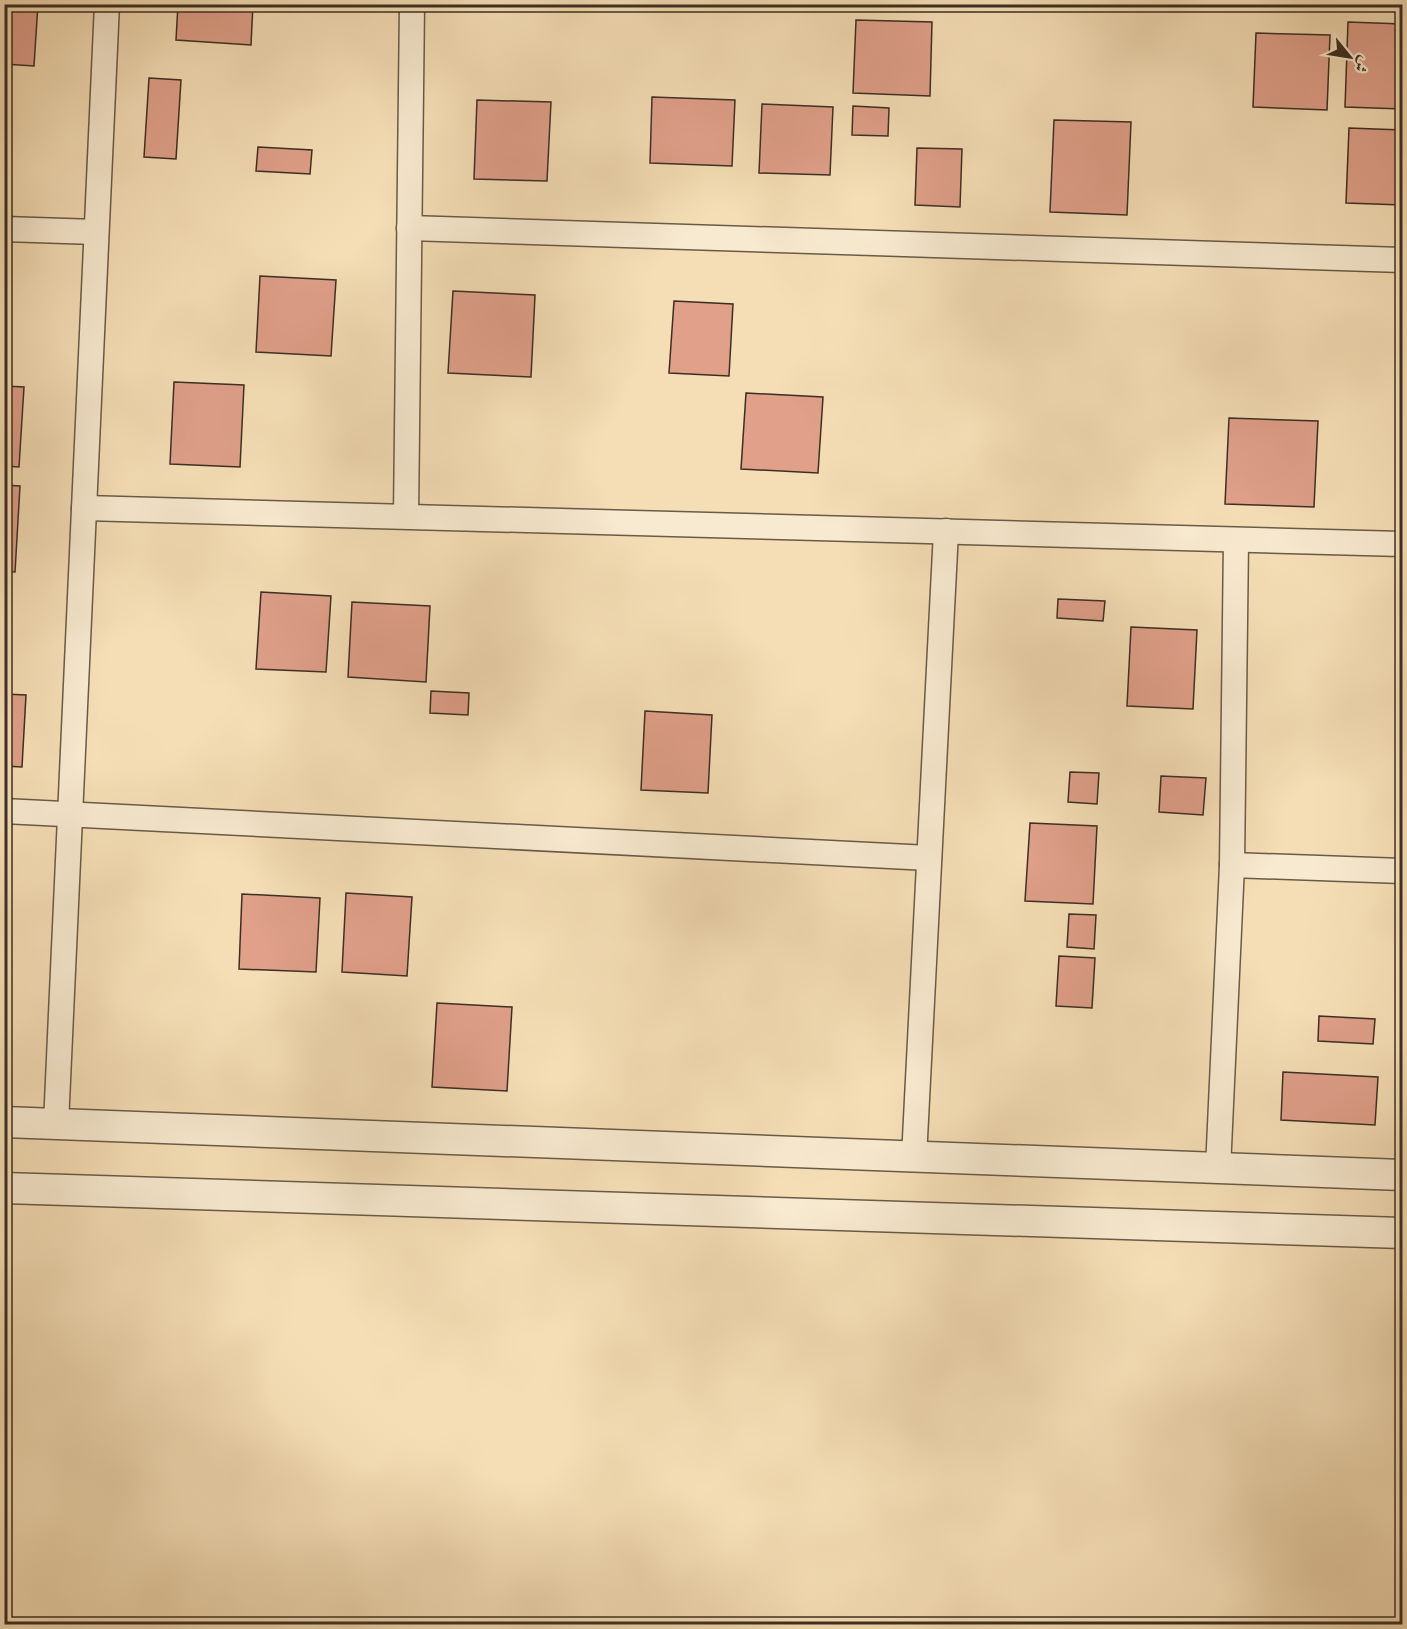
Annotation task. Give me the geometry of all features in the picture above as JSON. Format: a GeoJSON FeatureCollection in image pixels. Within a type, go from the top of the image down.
{"type":"FeatureCollection","features":[{"type":"Feature","properties":{"kind":"street"},"geometry":{"type":"LineString","coordinates":[[56,1124],[107,4]]}},
{"type":"Feature","properties":{"kind":"street"},"geometry":{"type":"LineString","coordinates":[[406,516],[412,4]]}},
{"type":"Feature","properties":{"kind":"street"},"geometry":{"type":"LineString","coordinates":[[409,228],[1402,260]]}},
{"type":"Feature","properties":{"kind":"street"},"geometry":{"type":"LineString","coordinates":[[4,229],[96,232]]}},
{"type":"Feature","properties":{"kind":"street"},"geometry":{"type":"LineString","coordinates":[[84,508],[1402,544]]}},
{"type":"Feature","properties":{"kind":"street"},"geometry":{"type":"LineString","coordinates":[[914,1158],[946,531]]}},
{"type":"Feature","properties":{"kind":"street"},"geometry":{"type":"LineString","coordinates":[[1218,1169],[1232,865],[1236,540]]}},
{"type":"Feature","properties":{"kind":"street"},"geometry":{"type":"LineString","coordinates":[[4,811],[929,858]]}},
{"type":"Feature","properties":{"kind":"street"},"geometry":{"type":"LineString","coordinates":[[1232,865],[1402,871]]}},
{"type":"Feature","properties":{"kind":"street"},"geometry":{"type":"LineString","coordinates":[[4,1122],[1402,1175]]}},
{"type":"Feature","properties":{"kind":"street"},"geometry":{"type":"LineString","coordinates":[[4,1188],[1402,1233]]}},
{"type":"Feature","properties":{"kind":"building"},"geometry":{"type":"Polygon","coordinates":[[[4,4],[38,4],[34,66],[4,64],[4,4]]]}},
{"type":"Feature","properties":{"kind":"building"},"geometry":{"type":"Polygon","coordinates":[[[178,4],[253,4],[251,45],[176,40],[178,4]]]}},
{"type":"Feature","properties":{"kind":"building"},"geometry":{"type":"Polygon","coordinates":[[[856,20],[932,22],[930,96],[853,93],[856,20]]]}},
{"type":"Feature","properties":{"kind":"building"},"geometry":{"type":"Polygon","coordinates":[[[1348,22],[1402,24],[1402,109],[1345,107],[1348,22]]]}},
{"type":"Feature","properties":{"kind":"building"},"geometry":{"type":"Polygon","coordinates":[[[1256,33],[1330,35],[1327,110],[1253,107],[1256,33]]]}},
{"type":"Feature","properties":{"kind":"building"},"geometry":{"type":"Polygon","coordinates":[[[149,78],[181,80],[176,159],[144,157],[149,78]]]}},
{"type":"Feature","properties":{"kind":"building"},"geometry":{"type":"Polygon","coordinates":[[[652,97],[735,100],[732,166],[650,163],[652,97]]]}},
{"type":"Feature","properties":{"kind":"building"},"geometry":{"type":"Polygon","coordinates":[[[477,100],[551,102],[547,181],[474,179],[477,100]]]}},
{"type":"Feature","properties":{"kind":"building"},"geometry":{"type":"Polygon","coordinates":[[[762,104],[833,107],[830,175],[759,173],[762,104]]]}},
{"type":"Feature","properties":{"kind":"building"},"geometry":{"type":"Polygon","coordinates":[[[853,106],[889,108],[888,136],[852,135],[853,106]]]}},
{"type":"Feature","properties":{"kind":"building"},"geometry":{"type":"Polygon","coordinates":[[[1054,120],[1131,122],[1127,215],[1050,212],[1054,120]]]}},
{"type":"Feature","properties":{"kind":"building"},"geometry":{"type":"Polygon","coordinates":[[[1349,128],[1402,130],[1402,205],[1346,203],[1349,128]]]}},
{"type":"Feature","properties":{"kind":"building"},"geometry":{"type":"Polygon","coordinates":[[[258,147],[312,150],[310,174],[256,171],[258,147]]]}},
{"type":"Feature","properties":{"kind":"building"},"geometry":{"type":"Polygon","coordinates":[[[917,148],[962,149],[960,207],[915,205],[917,148]]]}},
{"type":"Feature","properties":{"kind":"building"},"geometry":{"type":"Polygon","coordinates":[[[260,276],[336,280],[331,356],[256,352],[260,276]]]}},
{"type":"Feature","properties":{"kind":"building"},"geometry":{"type":"Polygon","coordinates":[[[453,291],[535,295],[531,377],[448,373],[453,291]]]}},
{"type":"Feature","properties":{"kind":"building"},"geometry":{"type":"Polygon","coordinates":[[[674,301],[733,304],[729,376],[669,373],[674,301]]]}},
{"type":"Feature","properties":{"kind":"building"},"geometry":{"type":"Polygon","coordinates":[[[174,382],[244,385],[240,467],[170,464],[174,382]]]}},
{"type":"Feature","properties":{"kind":"building"},"geometry":{"type":"Polygon","coordinates":[[[4,386],[24,387],[19,467],[4,466],[4,386]]]}},
{"type":"Feature","properties":{"kind":"building"},"geometry":{"type":"Polygon","coordinates":[[[746,393],[823,397],[818,473],[741,469],[746,393]]]}},
{"type":"Feature","properties":{"kind":"building"},"geometry":{"type":"Polygon","coordinates":[[[1229,418],[1318,421],[1314,507],[1225,504],[1229,418]]]}},
{"type":"Feature","properties":{"kind":"building"},"geometry":{"type":"Polygon","coordinates":[[[4,485],[20,486],[15,572],[4,571],[4,485]]]}},
{"type":"Feature","properties":{"kind":"building"},"geometry":{"type":"Polygon","coordinates":[[[261,592],[331,596],[326,672],[256,669],[261,592]]]}},
{"type":"Feature","properties":{"kind":"building"},"geometry":{"type":"Polygon","coordinates":[[[1058,599],[1105,601],[1103,621],[1057,618],[1058,599]]]}},
{"type":"Feature","properties":{"kind":"building"},"geometry":{"type":"Polygon","coordinates":[[[352,602],[430,606],[426,682],[348,677],[352,602]]]}},
{"type":"Feature","properties":{"kind":"building"},"geometry":{"type":"Polygon","coordinates":[[[1131,627],[1197,630],[1193,709],[1127,706],[1131,627]]]}},
{"type":"Feature","properties":{"kind":"building"},"geometry":{"type":"Polygon","coordinates":[[[431,691],[469,693],[468,715],[430,713],[431,691]]]}},
{"type":"Feature","properties":{"kind":"building"},"geometry":{"type":"Polygon","coordinates":[[[4,694],[26,695],[22,767],[4,766],[4,694]]]}},
{"type":"Feature","properties":{"kind":"building"},"geometry":{"type":"Polygon","coordinates":[[[645,711],[712,715],[708,793],[641,790],[645,711]]]}},
{"type":"Feature","properties":{"kind":"building"},"geometry":{"type":"Polygon","coordinates":[[[1070,772],[1099,773],[1097,804],[1068,802],[1070,772]]]}},
{"type":"Feature","properties":{"kind":"building"},"geometry":{"type":"Polygon","coordinates":[[[1161,776],[1206,778],[1203,815],[1159,812],[1161,776]]]}},
{"type":"Feature","properties":{"kind":"building"},"geometry":{"type":"Polygon","coordinates":[[[1030,823],[1097,826],[1093,904],[1025,901],[1030,823]]]}},
{"type":"Feature","properties":{"kind":"building"},"geometry":{"type":"Polygon","coordinates":[[[346,893],[412,897],[407,976],[342,972],[346,893]]]}},
{"type":"Feature","properties":{"kind":"building"},"geometry":{"type":"Polygon","coordinates":[[[242,894],[320,898],[316,972],[239,969],[242,894]]]}},
{"type":"Feature","properties":{"kind":"building"},"geometry":{"type":"Polygon","coordinates":[[[1069,914],[1096,915],[1094,949],[1067,947],[1069,914]]]}},
{"type":"Feature","properties":{"kind":"building"},"geometry":{"type":"Polygon","coordinates":[[[1059,956],[1095,958],[1092,1008],[1056,1006],[1059,956]]]}},
{"type":"Feature","properties":{"kind":"building"},"geometry":{"type":"Polygon","coordinates":[[[437,1003],[512,1007],[507,1091],[432,1087],[437,1003]]]}},
{"type":"Feature","properties":{"kind":"building"},"geometry":{"type":"Polygon","coordinates":[[[1319,1016],[1375,1019],[1373,1044],[1318,1041],[1319,1016]]]}},
{"type":"Feature","properties":{"kind":"building"},"geometry":{"type":"Polygon","coordinates":[[[1283,1072],[1378,1077],[1375,1125],[1281,1120],[1283,1072]]]}}]}
